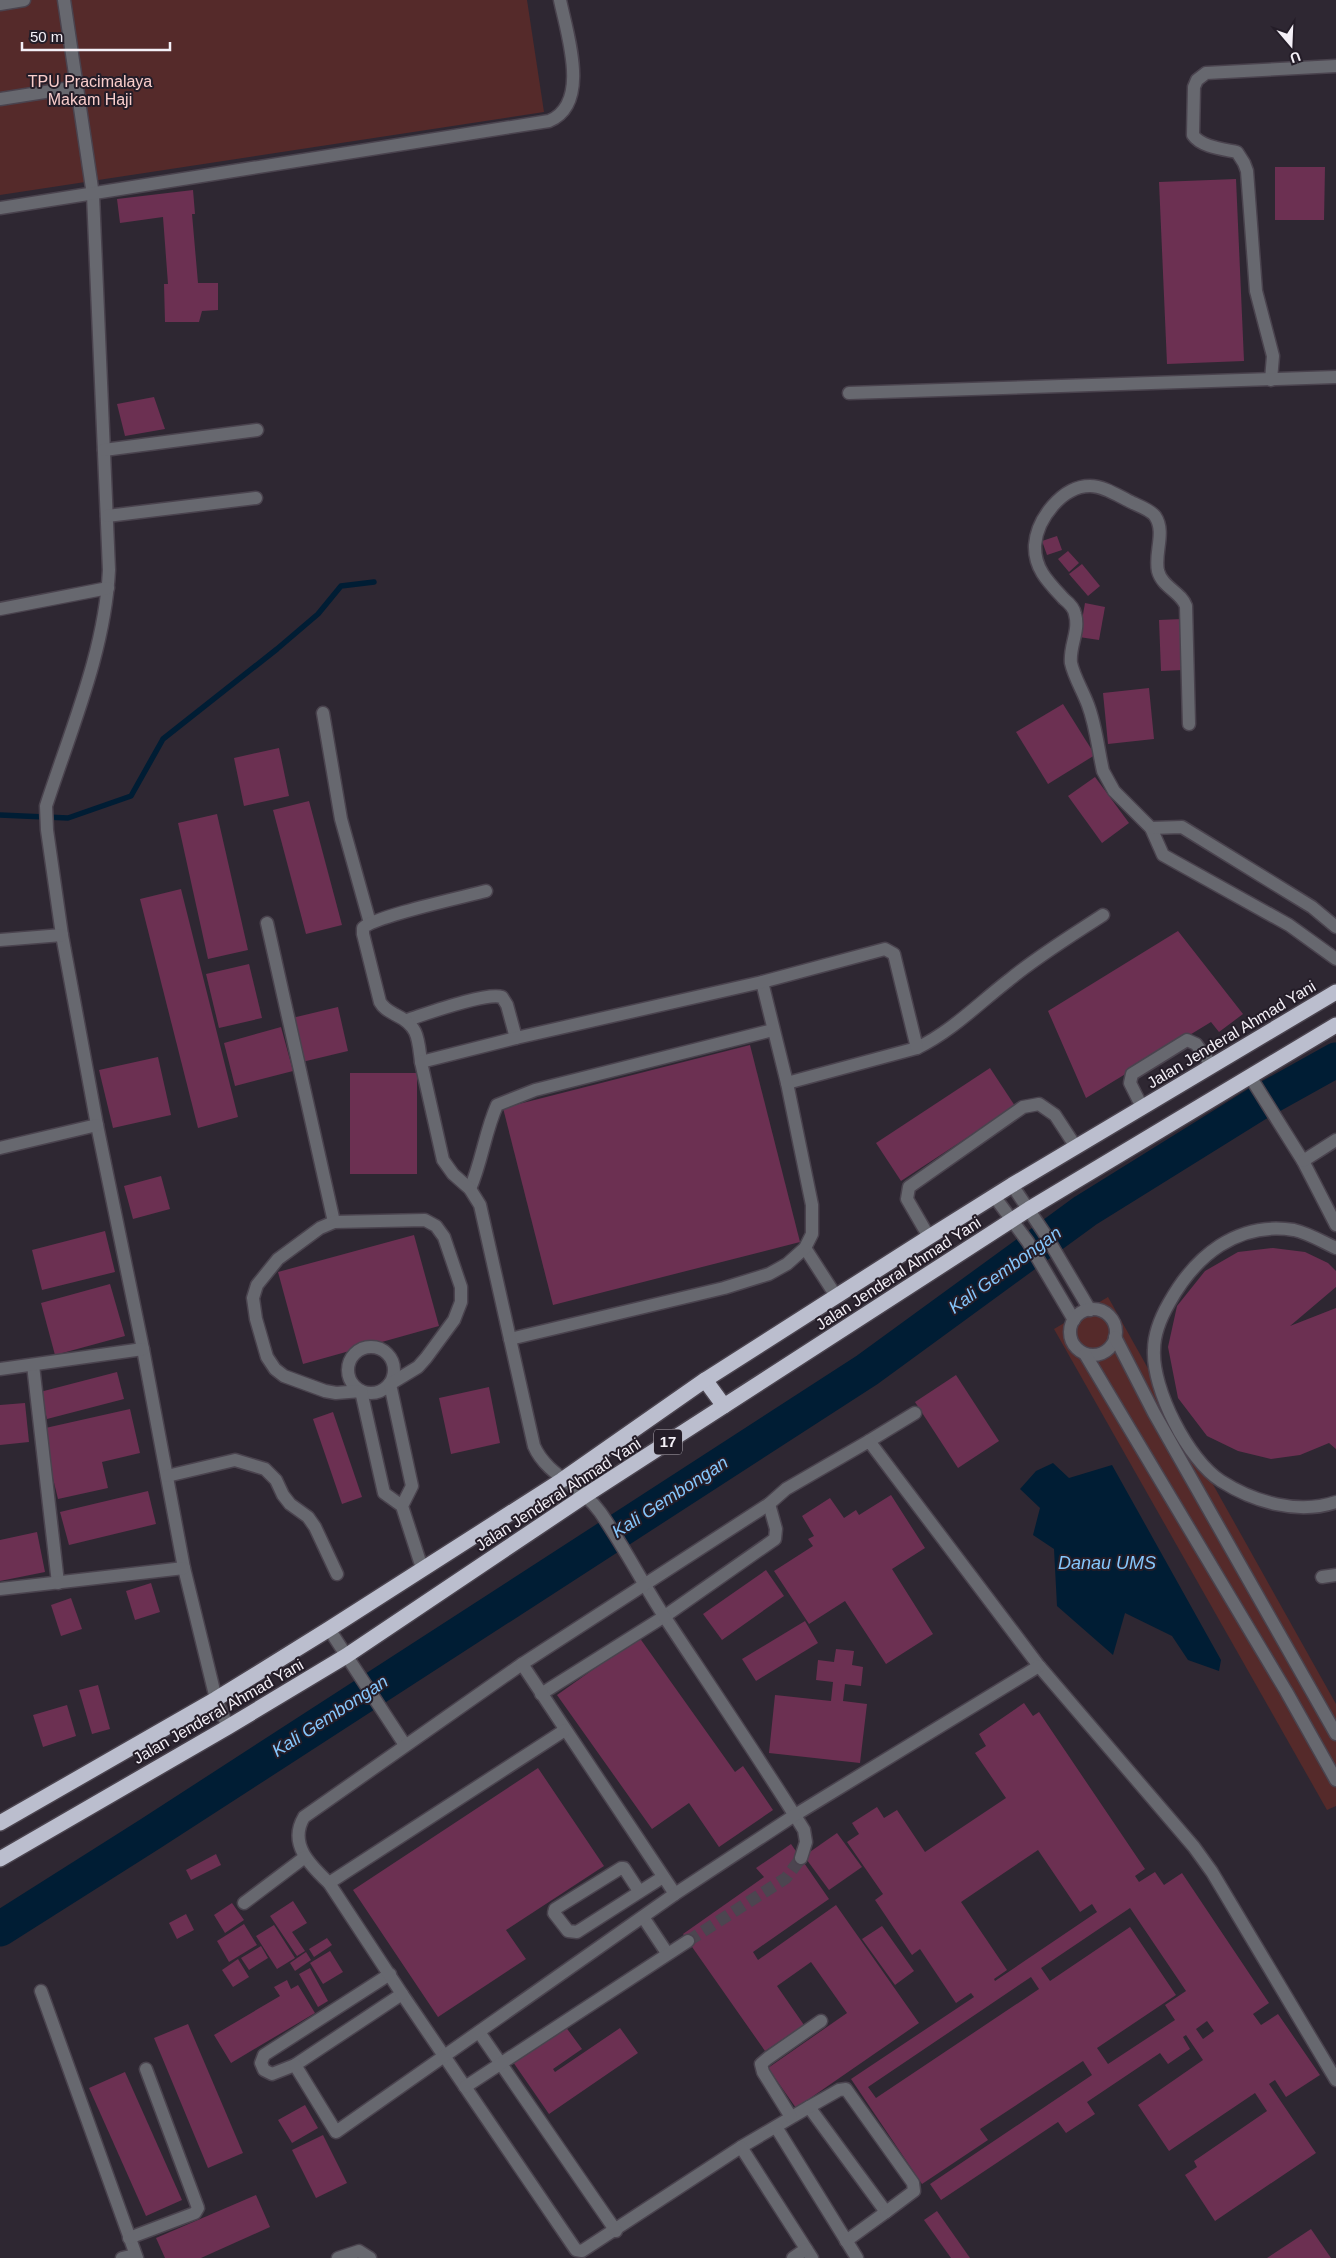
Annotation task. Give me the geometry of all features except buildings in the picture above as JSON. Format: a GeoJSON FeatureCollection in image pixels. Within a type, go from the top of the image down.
{"type":"FeatureCollection","features":[{"type":"Feature","properties":{"kind":"highway","name":"Jalan Jenderal Ahmad Yani"},"geometry":{"type":"LineString","coordinates":[[0,1822],[216,1699],[329,1629],[562,1480],[705,1380],[929,1237],[1012,1185],[1336,992]]}},
{"type":"Feature","properties":{"kind":"highway","name":"Jalan Jenderal Ahmad Yani"},"geometry":{"type":"LineString","coordinates":[[0,1859],[228,1727],[346,1656],[586,1495],[1029,1209],[1255,1084],[1336,1026]]}},
{"type":"Feature","properties":{"kind":"highway"},"geometry":{"type":"LineString","coordinates":[[705,1380],[724,1406]]}},
{"type":"Feature","properties":{"kind":"street"},"geometry":{"type":"LineString","coordinates":[[0,4],[24,0]]}},
{"type":"Feature","properties":{"kind":"street"},"geometry":{"type":"LineString","coordinates":[[64,0],[93,195],[108,588],[102,625],[93,661],[46,806],[47,830],[62,935],[97,1125],[144,1349],[184,1568],[216,1699],[228,1727]]}},
{"type":"Feature","properties":{"kind":"street"},"geometry":{"type":"LineString","coordinates":[[0,208],[526,126],[559,117],[571,98],[574,72],[560,0]]}},
{"type":"Feature","properties":{"kind":"street"},"geometry":{"type":"LineString","coordinates":[[1271,380],[1273,356],[1256,291],[1247,171],[1237,152],[1203,144],[1197,141],[1193,135],[1194,87],[1197,80],[1206,72],[1336,66]]}},
{"type":"Feature","properties":{"kind":"street"},"geometry":{"type":"LineString","coordinates":[[0,99],[77,87]]}},
{"type":"Feature","properties":{"kind":"street"},"geometry":{"type":"LineString","coordinates":[[850,393],[1336,377]]}},
{"type":"Feature","properties":{"kind":"street"},"geometry":{"type":"LineString","coordinates":[[104,450],[258,430]]}},
{"type":"Feature","properties":{"kind":"street"},"geometry":{"type":"LineString","coordinates":[[1189,724],[1186,606],[1184,599],[1168,587],[1158,571],[1160,526],[1154,514],[1096,486],[1074,490],[1060,499],[1040,524],[1035,546],[1038,566],[1042,574],[1070,604],[1075,614],[1076,627],[1071,649],[1072,664],[1088,705],[1103,771],[1114,791],[1151,828],[1163,855],[1289,925],[1336,959]]}},
{"type":"Feature","properties":{"kind":"street"},"geometry":{"type":"LineString","coordinates":[[106,516],[256,498]]}},
{"type":"Feature","properties":{"kind":"street"},"geometry":{"type":"LineString","coordinates":[[0,609],[108,588]]}},
{"type":"Feature","properties":{"kind":"street"},"geometry":{"type":"LineString","coordinates":[[323,713],[341,818],[370,923]]}},
{"type":"Feature","properties":{"kind":"street"},"geometry":{"type":"LineString","coordinates":[[1151,828],[1182,827],[1312,906],[1336,927]]}},
{"type":"Feature","properties":{"kind":"street"},"geometry":{"type":"LineString","coordinates":[[486,891],[370,923],[363,928],[380,1002],[386,1010],[407,1020],[415,1030],[443,1160],[453,1174],[470,1189],[480,1205],[534,1446],[538,1456],[562,1480],[586,1495],[600,1513],[795,1815],[806,1836],[801,1858]]}},
{"type":"Feature","properties":{"kind":"street"},"geometry":{"type":"LineString","coordinates":[[787,1083],[917,1048],[945,1033],[1022,969],[1103,915]]}},
{"type":"Feature","properties":{"kind":"street"},"geometry":{"type":"LineString","coordinates":[[267,923],[334,1222]]}},
{"type":"Feature","properties":{"kind":"street"},"geometry":{"type":"LineString","coordinates":[[0,940],[62,935]]}},
{"type":"Feature","properties":{"kind":"street"},"geometry":{"type":"LineString","coordinates":[[421,1062],[516,1038],[762,982],[880,950],[890,950],[894,954],[917,1048]]}},
{"type":"Feature","properties":{"kind":"street"},"geometry":{"type":"LineString","coordinates":[[510,1339],[724,1288],[769,1274],[786,1264],[805,1248],[812,1234],[812,1205],[787,1083],[762,982]]}},
{"type":"Feature","properties":{"kind":"street"},"geometry":{"type":"LineString","coordinates":[[407,1020],[483,997],[498,995],[502,996],[507,1005],[516,1038]]}},
{"type":"Feature","properties":{"kind":"street"},"geometry":{"type":"LineString","coordinates":[[470,1189],[480,1165],[488,1125],[497,1105],[535,1090],[773,1030]]}},
{"type":"Feature","properties":{"kind":"street"},"geometry":{"type":"LineString","coordinates":[[1142,1108],[1130,1083],[1132,1074],[1187,1040],[1196,1044],[1212,1066]]}},
{"type":"Feature","properties":{"kind":"street"},"geometry":{"type":"LineString","coordinates":[[1255,1084],[1284,1133],[1304,1161],[1336,1225]]}},
{"type":"Feature","properties":{"kind":"street"},"geometry":{"type":"LineString","coordinates":[[929,1237],[907,1199],[909,1187],[1023,1107],[1038,1104],[1054,1115],[1076,1147]]}},
{"type":"Feature","properties":{"kind":"street"},"geometry":{"type":"LineString","coordinates":[[0,1148],[97,1125]]}},
{"type":"Feature","properties":{"kind":"street"},"geometry":{"type":"LineString","coordinates":[[1304,1161],[1336,1140]]}},
{"type":"Feature","properties":{"kind":"street"},"geometry":{"type":"LineString","coordinates":[[1012,1185],[1045,1234],[1090,1310]]}},
{"type":"Feature","properties":{"kind":"street"},"geometry":{"type":"LineString","coordinates":[[1325,1203],[1336,1195]]}},
{"type":"Feature","properties":{"kind":"street"},"geometry":{"type":"LineString","coordinates":[[994,1196],[1028,1242],[1074,1320]]}},
{"type":"Feature","properties":{"kind":"street"},"geometry":{"type":"LineString","coordinates":[[425,1220],[441,1231],[461,1287],[461,1302],[454,1320],[418,1367],[382,1391],[372,1393],[361,1391],[336,1393],[325,1391],[284,1376],[275,1369],[267,1357],[256,1318],[254,1298],[256,1285],[278,1259],[320,1228],[334,1222],[425,1220]]}},
{"type":"Feature","properties":{"kind":"street"},"geometry":{"type":"LineString","coordinates":[[1336,1248],[1296,1231],[1278,1229],[1238,1236],[1214,1249],[1195,1264],[1175,1292],[1156,1333],[1154,1349],[1154,1367],[1157,1382],[1167,1407],[1200,1463],[1220,1480],[1282,1506],[1322,1506],[1336,1502]]}},
{"type":"Feature","properties":{"kind":"street"},"geometry":{"type":"LineString","coordinates":[[805,1248],[836,1296]]}},
{"type":"Feature","properties":{"kind":"street"},"geometry":{"type":"LineString","coordinates":[[1085,1354],[1105,1352],[1114,1343],[1115,1325],[1112,1319],[1102,1312],[1090,1310],[1078,1315],[1074,1320],[1070,1333],[1071,1340],[1085,1354],[1286,1691],[1336,1780]]}},
{"type":"Feature","properties":{"kind":"street"},"geometry":{"type":"LineString","coordinates":[[1115,1337],[1154,1413],[1336,1734]]}},
{"type":"Feature","properties":{"kind":"street"},"geometry":{"type":"LineString","coordinates":[[402,1506],[412,1486],[390,1384],[394,1374],[394,1364],[389,1355],[381,1348],[371,1346],[360,1349],[352,1356],[348,1365],[351,1380],[361,1391],[384,1494],[402,1506],[422,1568]]}},
{"type":"Feature","properties":{"kind":"street"},"geometry":{"type":"LineString","coordinates":[[0,1370],[144,1349]]}},
{"type":"Feature","properties":{"kind":"street"},"geometry":{"type":"LineString","coordinates":[[33,1365],[58,1583]]}},
{"type":"Feature","properties":{"kind":"street"},"geometry":{"type":"LineString","coordinates":[[1154,1413],[1167,1407]]}},
{"type":"Feature","properties":{"kind":"street"},"geometry":{"type":"LineString","coordinates":[[846,2241],[914,2191],[913,2183],[846,2089],[839,2090],[741,2147],[616,2231],[582,2251],[576,2250],[329,1883],[313,1868],[305,1856],[299,1846],[298,1832],[304,1817],[401,1739],[646,1585],[769,1504],[786,1489],[915,1413]]}},
{"type":"Feature","properties":{"kind":"street"},"geometry":{"type":"LineString","coordinates":[[869,1441],[1039,1666],[1194,1847],[1212,1872],[1336,2080]]}},
{"type":"Feature","properties":{"kind":"street"},"geometry":{"type":"LineString","coordinates":[[167,1476],[234,1460],[265,1469],[276,1480],[283,1496],[290,1504],[308,1517],[315,1527],[337,1574]]}},
{"type":"Feature","properties":{"kind":"street"},"geometry":{"type":"LineString","coordinates":[[541,1694],[665,1616],[775,1539],[777,1532],[769,1504]]}},
{"type":"Feature","properties":{"kind":"street"},"geometry":{"type":"LineString","coordinates":[[0,1589],[184,1568]]}},
{"type":"Feature","properties":{"kind":"street"},"geometry":{"type":"LineString","coordinates":[[1322,1578],[1336,1575]]}},
{"type":"Feature","properties":{"kind":"street"},"geometry":{"type":"LineString","coordinates":[[329,1629],[401,1739]]}},
{"type":"Feature","properties":{"kind":"street"},"geometry":{"type":"LineString","coordinates":[[522,1664],[564,1730],[675,1894]]}},
{"type":"Feature","properties":{"kind":"street"},"geometry":{"type":"LineString","coordinates":[[295,2065],[336,2132],[675,1894],[795,1815],[1039,1666]]}},
{"type":"Feature","properties":{"kind":"street"},"geometry":{"type":"LineString","coordinates":[[329,1883],[564,1730]]}},
{"type":"Feature","properties":{"kind":"street"},"geometry":{"type":"LineString","coordinates":[[244,1903],[305,1856]]}},
{"type":"Feature","properties":{"kind":"street"},"geometry":{"type":"LineString","coordinates":[[639,1892],[624,1868],[620,1868],[555,1909],[554,1913],[568,1931],[577,1932],[663,1877]]}},
{"type":"Feature","properties":{"kind":"street"},"geometry":{"type":"LineString","coordinates":[[643,1917],[667,1953]]}},
{"type":"Feature","properties":{"kind":"street"},"geometry":{"type":"LineString","coordinates":[[465,2087],[500,2062],[688,1941]]}},
{"type":"Feature","properties":{"kind":"street"},"geometry":{"type":"LineString","coordinates":[[390,1974],[264,2055],[262,2067],[268,2074],[277,2073],[295,2065],[402,1994]]}},
{"type":"Feature","properties":{"kind":"street"},"geometry":{"type":"LineString","coordinates":[[40,1991],[136,2257],[122,2258]]}},
{"type":"Feature","properties":{"kind":"street"},"geometry":{"type":"LineString","coordinates":[[791,2117],[763,2072],[761,2064],[821,2022]]}},
{"type":"Feature","properties":{"kind":"street"},"geometry":{"type":"LineString","coordinates":[[479,2032],[616,2231]]}},
{"type":"Feature","properties":{"kind":"street"},"geometry":{"type":"LineString","coordinates":[[129,2238],[195,2213],[198,2208],[146,2069]]}},
{"type":"Feature","properties":{"kind":"street"},"geometry":{"type":"LineString","coordinates":[[809,2107],[886,2212]]}},
{"type":"Feature","properties":{"kind":"street"},"geometry":{"type":"LineString","coordinates":[[776,2126],[857,2258]]}},
{"type":"Feature","properties":{"kind":"street"},"geometry":{"type":"LineString","coordinates":[[741,2147],[809,2254],[793,2258]]}},
{"type":"Feature","properties":{"kind":"street"},"geometry":{"type":"LineString","coordinates":[[338,2258],[359,2251],[370,2258]]}},
{"type":"Feature","properties":{"kind":"green space","name":"TPU Pracimalaya Makam Haji"},"geometry":{"type":"Polygon","coordinates":[[[0,0],[527,0],[544,112],[0,195],[0,0]]]}},
{"type":"Feature","properties":{"kind":"green space"},"geometry":{"type":"Polygon","coordinates":[[[1108,1297],[1336,1704],[1336,1806],[1327,1810],[1054,1329],[1108,1297]]]}},
{"type":"Feature","properties":{"kind":"water","name":"Danau UMS"},"geometry":{"type":"Polygon","coordinates":[[[1053,1463],[1069,1478],[1112,1465],[1221,1660],[1219,1671],[1188,1660],[1172,1636],[1125,1613],[1113,1655],[1057,1606],[1054,1549],[1033,1535],[1040,1508],[1020,1489],[1036,1471],[1053,1463]]]}},
{"type":"Feature","properties":{"kind":"waterway"},"geometry":{"type":"LineString","coordinates":[[0,815],[68,818],[131,796],[163,739],[277,649],[318,614],[341,586],[374,582]]}},
{"type":"Feature","properties":{"kind":"waterway","name":"Kali Gembongan"},"geometry":{"type":"LineString","coordinates":[[0,1929],[867,1370],[1085,1211],[1257,1104],[1336,1060]]}},
{"type":"Feature","properties":{"kind":"tunnel"},"geometry":{"type":"LineString","coordinates":[[688,1941],[786,1878],[801,1858]]}}]}
